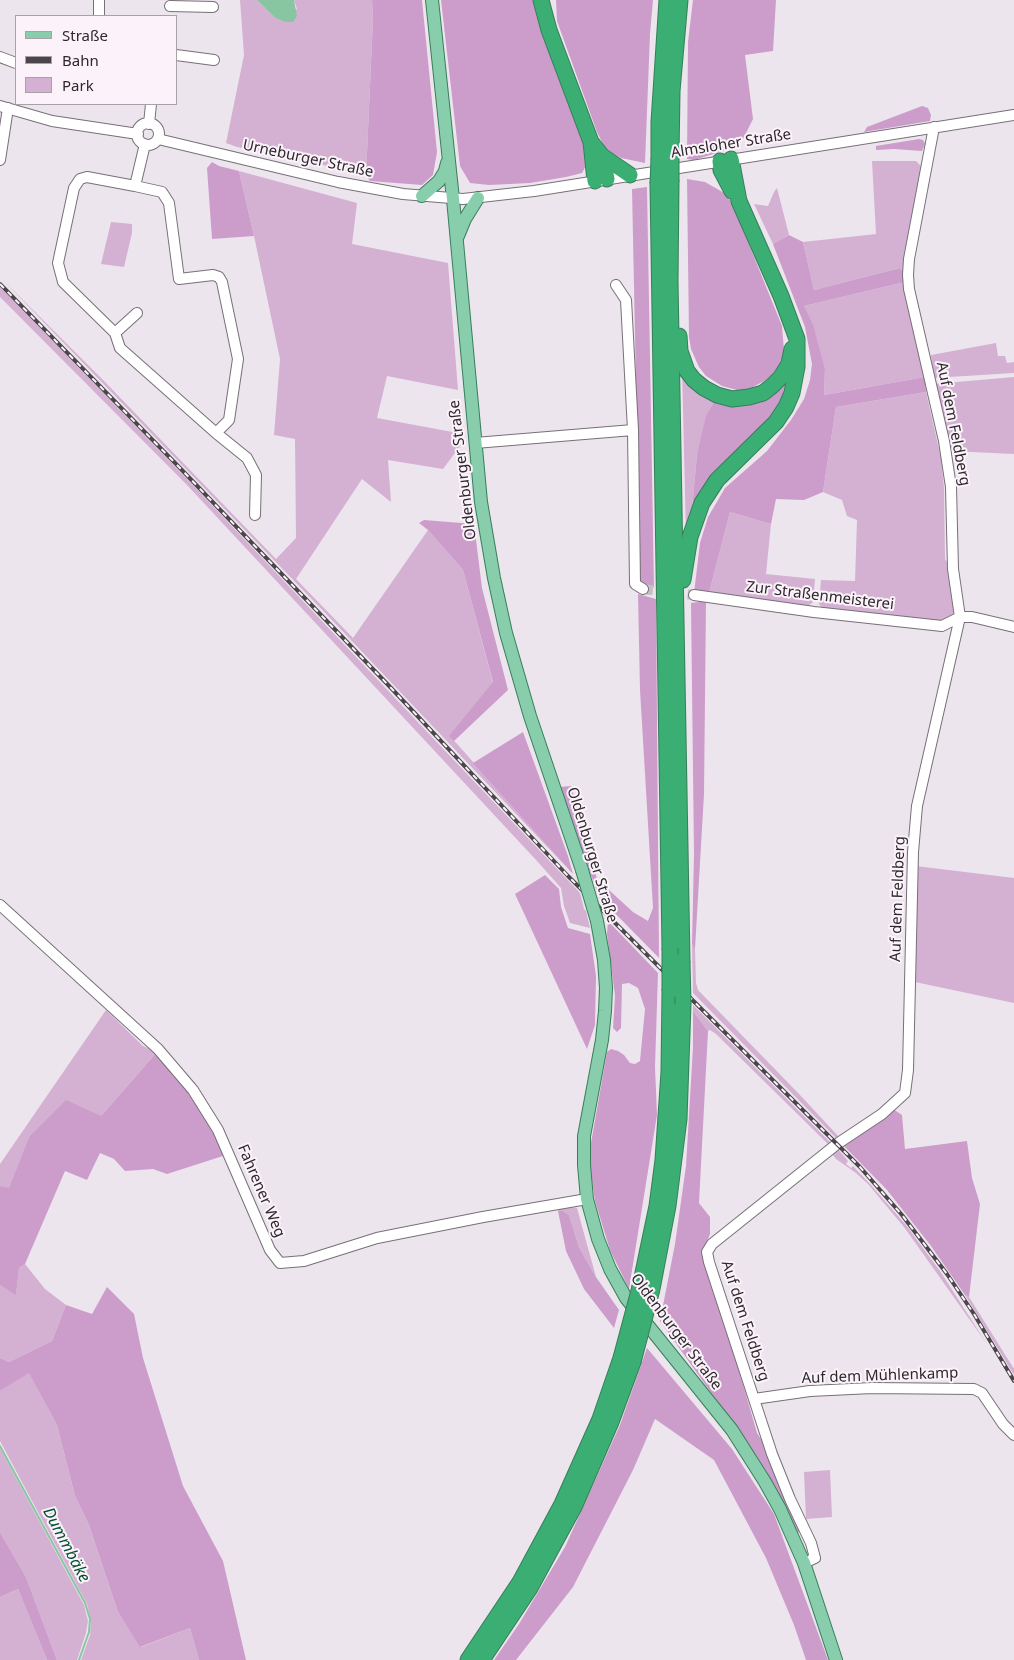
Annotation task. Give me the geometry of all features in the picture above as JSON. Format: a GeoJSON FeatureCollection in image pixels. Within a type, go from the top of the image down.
{"type":"FeatureCollection","features":[{"type":"Feature","properties":{"kind":"highway"},"geometry":{"type":"LineString","coordinates":[[659,0],[657,44],[662,59]]}},
{"type":"Feature","properties":{"kind":"highway"},"geometry":{"type":"LineString","coordinates":[[665,157],[659,122],[667,0]]}},
{"type":"Feature","properties":{"kind":"highway"},"geometry":{"type":"LineString","coordinates":[[646,1288],[663,1160],[669,1081],[670,948],[665,157],[680,0]]}},
{"type":"Feature","properties":{"kind":"highway"},"geometry":{"type":"LineString","coordinates":[[544,4],[550,30],[591,142],[601,180]]}},
{"type":"Feature","properties":{"kind":"highway"},"geometry":{"type":"LineString","coordinates":[[591,142],[602,156],[630,175]]}},
{"type":"Feature","properties":{"kind":"highway"},"geometry":{"type":"LineString","coordinates":[[601,180],[602,156]]}},
{"type":"Feature","properties":{"kind":"highway"},"geometry":{"type":"LineString","coordinates":[[676,611],[683,591],[690,538],[702,504],[717,480],[776,422],[786,407],[796,379],[798,352],[797,339],[792,322],[739,201],[726,160]]}},
{"type":"Feature","properties":{"kind":"highway"},"geometry":{"type":"LineString","coordinates":[[482,1660],[530,1588],[574,1507],[611,1422],[646,1288],[661,1249],[679,1119],[683,1004],[670,281],[665,183]]}},
{"type":"Feature","properties":{"kind":"highway"},"geometry":{"type":"LineString","coordinates":[[670,281],[677,296],[680,350],[687,371],[704,388],[717,395],[732,399],[749,397],[763,392],[782,377],[791,356],[792,322]]}},
{"type":"Feature","properties":{"kind":"highway"},"geometry":{"type":"LineString","coordinates":[[468,1660],[520,1582],[562,1504],[627,1360]]}},
{"type":"Feature","properties":{"kind":"main road","name":"Oldenburger Straße"},"geometry":{"type":"LineString","coordinates":[[432,0],[453,199],[481,502],[494,578],[506,633],[530,716],[582,870],[597,921],[604,960],[606,996],[602,1040],[584,1136],[587,1199],[598,1239],[610,1269],[626,1298],[732,1430],[780,1509],[804,1564],[836,1660]]}},
{"type":"Feature","properties":{"kind":"main road"},"geometry":{"type":"LineString","coordinates":[[422,196],[439,181],[445,171],[448,156]]}},
{"type":"Feature","properties":{"kind":"main road"},"geometry":{"type":"LineString","coordinates":[[457,244],[465,219],[478,198]]}},
{"type":"Feature","properties":{"kind":"street"},"geometry":{"type":"LineString","coordinates":[[99,0],[99,15]]}},
{"type":"Feature","properties":{"kind":"street"},"geometry":{"type":"LineString","coordinates":[[170,7],[213,7]]}},
{"type":"Feature","properties":{"kind":"street"},"geometry":{"type":"LineString","coordinates":[[178,55],[214,60]]}},
{"type":"Feature","properties":{"kind":"street"},"geometry":{"type":"LineString","coordinates":[[0,57],[15,63]]}},
{"type":"Feature","properties":{"kind":"street"},"geometry":{"type":"LineString","coordinates":[[149,124],[151,105]]}},
{"type":"Feature","properties":{"kind":"street"},"geometry":{"type":"LineString","coordinates":[[0,160],[4,107],[52,121],[138,134]]}},
{"type":"Feature","properties":{"kind":"street","name":"Almsloher Straße"},"geometry":{"type":"LineString","coordinates":[[453,199],[478,198],[601,180],[1014,115]]}},
{"type":"Feature","properties":{"kind":"street"},"geometry":{"type":"LineString","coordinates":[[149,124],[158,130],[158,139],[151,144],[145,144],[140,141],[138,134],[141,127],[149,124]]}},
{"type":"Feature","properties":{"kind":"street","name":"Auf dem Feldberg"},"geometry":{"type":"LineString","coordinates":[[804,1564],[815,1558],[811,1543],[790,1499],[772,1454],[707,1252],[712,1244],[838,1144],[882,1114],[905,1093],[908,1070],[913,852],[918,806],[960,617],[953,569],[950,487],[944,441],[909,290],[908,275],[934,127]]}},
{"type":"Feature","properties":{"kind":"street","name":"Urneburger Straße"},"geometry":{"type":"LineString","coordinates":[[158,139],[338,182],[422,196],[453,199]]}},
{"type":"Feature","properties":{"kind":"street"},"geometry":{"type":"LineString","coordinates":[[135,186],[145,144]]}},
{"type":"Feature","properties":{"kind":"street"},"geometry":{"type":"LineString","coordinates":[[216,433],[229,420],[238,359],[222,282],[219,277],[213,275],[179,278],[169,203],[162,192],[87,177],[80,178],[74,188],[58,262],[63,282],[115,333],[120,348],[216,433],[247,458],[256,475],[255,515]]}},
{"type":"Feature","properties":{"kind":"street"},"geometry":{"type":"LineString","coordinates":[[616,286],[626,300],[633,430],[636,584],[643,589]]}},
{"type":"Feature","properties":{"kind":"street"},"geometry":{"type":"LineString","coordinates":[[115,333],[137,313]]}},
{"type":"Feature","properties":{"kind":"street"},"geometry":{"type":"LineString","coordinates":[[475,443],[633,430]]}},
{"type":"Feature","properties":{"kind":"street","name":"Zur Straßenmeisterei"},"geometry":{"type":"LineString","coordinates":[[694,595],[814,612],[942,626]]}},
{"type":"Feature","properties":{"kind":"street"},"geometry":{"type":"LineString","coordinates":[[955,637],[942,626],[960,617],[972,616],[1014,627]]}},
{"type":"Feature","properties":{"kind":"street","name":"Fahrener Weg"},"geometry":{"type":"LineString","coordinates":[[0,905],[158,1049],[193,1090],[218,1130],[270,1250],[280,1263],[304,1261],[377,1238],[587,1199]]}},
{"type":"Feature","properties":{"kind":"street","name":"Auf dem Mühlenkamp"},"geometry":{"type":"LineString","coordinates":[[754,1399],[810,1391],[891,1388],[974,1389],[982,1393],[1003,1424],[1014,1435]]}},
{"type":"Feature","properties":{"kind":"green space"},"geometry":{"type":"Polygon","coordinates":[[[240,0],[257,0],[274,17],[297,9],[294,0],[372,0],[373,18],[366,176],[226,143],[244,55],[240,0]]]}},
{"type":"Feature","properties":{"kind":"green space"},"geometry":{"type":"Polygon","coordinates":[[[872,161],[916,161],[922,167],[905,273],[900,268],[814,290],[803,242],[876,234],[872,161]]]}},
{"type":"Feature","properties":{"kind":"green space"},"geometry":{"type":"Polygon","coordinates":[[[239,171],[357,203],[352,244],[448,263],[458,390],[387,376],[377,418],[458,433],[461,445],[443,469],[388,460],[391,502],[362,479],[296,579],[353,638],[428,530],[463,570],[493,683],[450,736],[573,874],[330,618],[0,277],[104,381],[276,559],[296,538],[295,439],[274,435],[280,359],[239,171]]]}},
{"type":"Feature","properties":{"kind":"green space"},"geometry":{"type":"Polygon","coordinates":[[[777,188],[789,235],[773,244],[754,204],[768,206],[777,188]]]}},
{"type":"Feature","properties":{"kind":"green space"},"geometry":{"type":"Polygon","coordinates":[[[111,222],[132,224],[132,233],[124,267],[101,264],[111,222]]]}},
{"type":"Feature","properties":{"kind":"green space"},"geometry":{"type":"Polygon","coordinates":[[[905,282],[925,377],[824,395],[825,369],[804,306],[905,282]]]}},
{"type":"Feature","properties":{"kind":"green space"},"geometry":{"type":"Polygon","coordinates":[[[0,287],[191,483],[580,893],[590,928],[570,923],[564,906],[561,888],[537,861],[187,485],[0,297],[0,287]]]}},
{"type":"Feature","properties":{"kind":"green space"},"geometry":{"type":"Polygon","coordinates":[[[996,343],[998,356],[1005,356],[1007,363],[1014,362],[1014,373],[933,378],[931,355],[996,343]]]}},
{"type":"Feature","properties":{"kind":"green space"},"geometry":{"type":"Polygon","coordinates":[[[682,368],[715,401],[697,455],[691,519],[686,536],[682,368]]]}},
{"type":"Feature","properties":{"kind":"green space"},"geometry":{"type":"Polygon","coordinates":[[[1014,377],[1014,454],[950,451],[934,384],[1014,377]]]}},
{"type":"Feature","properties":{"kind":"green space"},"geometry":{"type":"Polygon","coordinates":[[[926,392],[941,458],[944,488],[945,559],[951,569],[957,614],[938,623],[824,610],[819,604],[821,580],[855,581],[857,520],[847,516],[842,500],[823,492],[836,407],[926,392]]]}},
{"type":"Feature","properties":{"kind":"green space"},"geometry":{"type":"Polygon","coordinates":[[[730,512],[771,524],[766,574],[815,579],[813,602],[807,607],[709,593],[730,512]]]}},
{"type":"Feature","properties":{"kind":"green space"},"geometry":{"type":"Polygon","coordinates":[[[916,866],[1014,878],[1014,1003],[915,982],[916,866]]]}},
{"type":"Feature","properties":{"kind":"green space"},"geometry":{"type":"Polygon","coordinates":[[[692,944],[695,949],[698,990],[800,1095],[840,1138],[838,1140],[693,993],[692,944]]]}},
{"type":"Feature","properties":{"kind":"green space"},"geometry":{"type":"Polygon","coordinates":[[[693,1005],[831,1143],[829,1145],[716,1034],[710,1030],[708,1031],[693,1011],[693,1005]]]}},
{"type":"Feature","properties":{"kind":"green space"},"geometry":{"type":"Polygon","coordinates":[[[106,1010],[143,1046],[157,1052],[101,1116],[29,1137],[9,1189],[0,1186],[0,1164],[106,1010]]]}},
{"type":"Feature","properties":{"kind":"green space"},"geometry":{"type":"Polygon","coordinates":[[[837,1148],[848,1161],[846,1164],[851,1168],[853,1166],[906,1225],[940,1271],[987,1344],[904,1227],[868,1184],[836,1159],[833,1152],[837,1148]]]}},
{"type":"Feature","properties":{"kind":"green space"},"geometry":{"type":"Polygon","coordinates":[[[559,1208],[577,1208],[596,1277],[579,1247],[569,1215],[563,1211],[558,1211],[559,1208]]]}},
{"type":"Feature","properties":{"kind":"green space"},"geometry":{"type":"Polygon","coordinates":[[[25,1264],[45,1289],[66,1305],[52,1341],[9,1362],[0,1358],[0,1285],[16,1294],[19,1268],[25,1264]]]}},
{"type":"Feature","properties":{"kind":"green space"},"geometry":{"type":"Polygon","coordinates":[[[965,1295],[969,1297],[1014,1369],[1014,1375],[965,1295]]]}},
{"type":"Feature","properties":{"kind":"green space"},"geometry":{"type":"Polygon","coordinates":[[[29,1372],[57,1425],[75,1496],[89,1525],[118,1612],[141,1647],[190,1628],[199,1660],[81,1660],[90,1635],[91,1622],[87,1604],[0,1441],[0,1391],[29,1372]]]}},
{"type":"Feature","properties":{"kind":"green space"},"geometry":{"type":"Polygon","coordinates":[[[0,1448],[84,1605],[88,1621],[77,1660],[57,1660],[26,1577],[0,1532],[0,1448]]]}},
{"type":"Feature","properties":{"kind":"green space"},"geometry":{"type":"Polygon","coordinates":[[[830,1470],[832,1517],[806,1519],[804,1472],[830,1470]]]}},
{"type":"Feature","properties":{"kind":"green space"},"geometry":{"type":"Polygon","coordinates":[[[18,1589],[47,1660],[0,1660],[0,1597],[18,1589]]]}},
{"type":"Feature","properties":{"kind":"shaded area"},"geometry":{"type":"Polygon","coordinates":[[[257,0],[294,0],[297,16],[293,22],[285,22],[274,17],[257,0]]]}},
{"type":"Feature","properties":{"kind":"shaded area"},"geometry":{"type":"Polygon","coordinates":[[[372,0],[422,0],[437,152],[433,175],[422,185],[370,181],[366,176],[373,18],[372,0]]]}},
{"type":"Feature","properties":{"kind":"shaded area"},"geometry":{"type":"Polygon","coordinates":[[[441,0],[538,0],[585,144],[587,164],[582,173],[530,183],[489,185],[470,183],[460,166],[441,0]]]}},
{"type":"Feature","properties":{"kind":"shaded area"},"geometry":{"type":"Polygon","coordinates":[[[556,0],[653,0],[645,163],[621,158],[606,150],[597,132],[557,21],[556,0]]]}},
{"type":"Feature","properties":{"kind":"shaded area"},"geometry":{"type":"Polygon","coordinates":[[[693,0],[776,0],[773,51],[745,55],[753,119],[743,139],[726,150],[694,160],[687,159],[688,42],[693,0]]]}},
{"type":"Feature","properties":{"kind":"shaded area"},"geometry":{"type":"Polygon","coordinates":[[[922,106],[928,108],[931,115],[930,121],[864,132],[867,127],[922,106]]]}},
{"type":"Feature","properties":{"kind":"shaded area"},"geometry":{"type":"Polygon","coordinates":[[[923,140],[925,144],[922,151],[876,150],[876,146],[923,140]]]}},
{"type":"Feature","properties":{"kind":"shaded area"},"geometry":{"type":"Polygon","coordinates":[[[212,162],[219,166],[239,171],[254,236],[212,239],[207,168],[212,162]]]}},
{"type":"Feature","properties":{"kind":"shaded area"},"geometry":{"type":"Polygon","coordinates":[[[687,179],[705,182],[726,194],[733,205],[782,326],[784,350],[778,368],[766,380],[747,390],[737,390],[722,386],[706,376],[699,367],[691,349],[689,337],[687,179]]]}},
{"type":"Feature","properties":{"kind":"shaded area"},"geometry":{"type":"Polygon","coordinates":[[[647,187],[654,587],[640,582],[632,189],[647,187]]]}},
{"type":"Feature","properties":{"kind":"shaded area"},"geometry":{"type":"Polygon","coordinates":[[[789,235],[803,242],[814,290],[900,268],[905,273],[905,282],[804,306],[813,325],[825,369],[824,395],[925,377],[926,392],[836,407],[823,492],[804,500],[776,499],[771,524],[730,512],[709,593],[694,593],[700,543],[708,517],[725,488],[767,451],[791,420],[804,399],[810,380],[812,364],[805,327],[773,244],[789,235]]]}},
{"type":"Feature","properties":{"kind":"shaded area"},"geometry":{"type":"Polygon","coordinates":[[[792,373],[782,405],[691,519],[697,455],[706,416],[715,401],[724,403],[792,373]]]}},
{"type":"Feature","properties":{"kind":"shaded area"},"geometry":{"type":"Polygon","coordinates":[[[424,520],[474,524],[482,588],[508,690],[454,741],[449,736],[493,682],[463,570],[428,530],[419,523],[424,520]]]}},
{"type":"Feature","properties":{"kind":"shaded area"},"geometry":{"type":"Polygon","coordinates":[[[638,594],[656,599],[659,958],[599,897],[559,787],[571,786],[597,879],[633,912],[648,921],[653,908],[640,690],[638,594]]]}},
{"type":"Feature","properties":{"kind":"shaded area"},"geometry":{"type":"Polygon","coordinates":[[[706,601],[704,794],[695,949],[692,944],[694,854],[691,603],[706,601]]]}},
{"type":"Feature","properties":{"kind":"shaded area"},"geometry":{"type":"Polygon","coordinates":[[[523,732],[568,856],[573,874],[473,763],[523,732]]]}},
{"type":"Feature","properties":{"kind":"shaded area"},"geometry":{"type":"Polygon","coordinates":[[[545,875],[559,889],[561,907],[568,928],[590,934],[596,976],[595,1025],[587,1049],[515,894],[545,875]]]}},
{"type":"Feature","properties":{"kind":"shaded area"},"geometry":{"type":"Polygon","coordinates":[[[608,921],[658,973],[655,1067],[657,1115],[629,1289],[610,1250],[595,1201],[591,1173],[591,1143],[607,1052],[611,1049],[618,1051],[630,1063],[635,1064],[640,1061],[645,1009],[638,988],[629,983],[622,984],[621,1028],[617,1032],[613,1028],[615,996],[607,934],[608,921]]]}},
{"type":"Feature","properties":{"kind":"shaded area"},"geometry":{"type":"Polygon","coordinates":[[[693,1011],[708,1031],[699,1203],[710,1217],[710,1234],[704,1249],[757,1433],[767,1448],[801,1532],[795,1533],[758,1459],[660,1321],[675,1244],[686,1166],[693,1047],[693,1011]]]}},
{"type":"Feature","properties":{"kind":"shaded area"},"geometry":{"type":"Polygon","coordinates":[[[157,1052],[192,1095],[226,1155],[167,1174],[153,1169],[125,1171],[114,1159],[100,1153],[87,1180],[65,1171],[25,1264],[19,1268],[16,1295],[0,1285],[0,1186],[9,1188],[29,1137],[66,1100],[101,1116],[157,1052]]]}},
{"type":"Feature","properties":{"kind":"shaded area"},"geometry":{"type":"Polygon","coordinates":[[[893,1109],[902,1115],[905,1149],[967,1141],[972,1178],[980,1204],[969,1297],[965,1295],[931,1246],[887,1190],[843,1145],[893,1109]]]}},
{"type":"Feature","properties":{"kind":"shaded area"},"geometry":{"type":"Polygon","coordinates":[[[558,1211],[563,1211],[569,1215],[579,1247],[596,1277],[619,1310],[614,1328],[584,1289],[566,1251],[558,1211]]]}},
{"type":"Feature","properties":{"kind":"shaded area"},"geometry":{"type":"Polygon","coordinates":[[[107,1287],[134,1314],[143,1358],[183,1486],[223,1561],[246,1660],[199,1660],[190,1628],[140,1647],[118,1612],[89,1525],[75,1496],[57,1425],[29,1373],[0,1391],[0,1358],[9,1362],[52,1341],[66,1305],[92,1314],[107,1287]]]}},
{"type":"Feature","properties":{"kind":"shaded area"},"geometry":{"type":"Polygon","coordinates":[[[647,1348],[732,1449],[774,1514],[828,1660],[806,1660],[794,1625],[766,1558],[714,1460],[655,1419],[633,1470],[573,1587],[516,1660],[494,1660],[519,1624],[565,1547],[620,1425],[647,1348]]]}},
{"type":"Feature","properties":{"kind":"shaded area"},"geometry":{"type":"Polygon","coordinates":[[[0,1532],[26,1577],[57,1660],[47,1660],[18,1589],[0,1597],[0,1532]]]}},
{"type":"Feature","properties":{"kind":"waterway","name":"Dummbäke"},"geometry":{"type":"LineString","coordinates":[[0,1446],[85,1603],[90,1619],[89,1632],[79,1660]]}},
{"type":"Feature","properties":{"kind":"tunnel"},"geometry":{"type":"LineString","coordinates":[[643,589],[694,595]]}},
{"type":"Feature","properties":{"kind":"railway"},"geometry":{"type":"LineString","coordinates":[[0,284],[180,468],[568,876],[860,1167],[902,1215],[947,1274],[974,1314],[1014,1381]]}}]}
